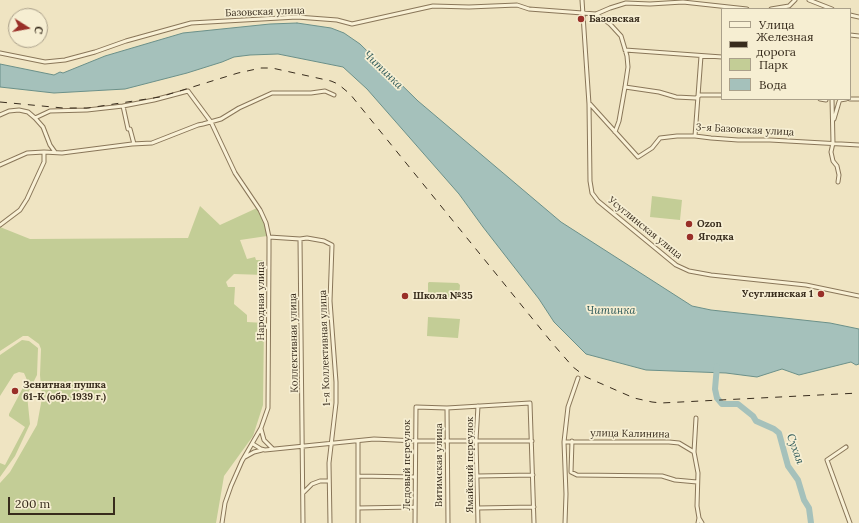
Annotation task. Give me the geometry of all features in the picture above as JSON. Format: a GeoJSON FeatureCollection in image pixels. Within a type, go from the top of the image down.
{"type":"FeatureCollection","features":[{"type":"Feature","properties":{"kind":"street","name":"Усуглинская улица"},"geometry":{"type":"LineString","coordinates":[[582,0],[589,104],[590,181],[592,193],[598,201],[676,265],[690,271],[711,275],[806,285],[859,296]]}},
{"type":"Feature","properties":{"kind":"street"},"geometry":{"type":"LineString","coordinates":[[776,8],[789,6],[795,0]]}},
{"type":"Feature","properties":{"kind":"street"},"geometry":{"type":"LineString","coordinates":[[810,0],[830,8]]}},
{"type":"Feature","properties":{"kind":"street","name":"Базовская улица"},"geometry":{"type":"LineString","coordinates":[[0,53],[45,62],[65,60],[191,23],[297,17],[337,20],[352,24],[433,6],[469,7],[517,5],[529,9],[596,14],[626,3],[650,4],[683,2],[738,8]]}},
{"type":"Feature","properties":{"kind":"street"},"geometry":{"type":"LineString","coordinates":[[589,104],[615,132],[619,121],[628,67],[621,36],[610,24],[596,14]]}},
{"type":"Feature","properties":{"kind":"street"},"geometry":{"type":"LineString","coordinates":[[625,50],[701,56],[721,56]]}},
{"type":"Feature","properties":{"kind":"street"},"geometry":{"type":"LineString","coordinates":[[695,136],[701,56]]}},
{"type":"Feature","properties":{"kind":"street"},"geometry":{"type":"LineString","coordinates":[[625,87],[659,92],[676,97],[696,98],[700,94],[721,95]]}},
{"type":"Feature","properties":{"kind":"street","name":"Народная улица"},"geometry":{"type":"LineString","coordinates":[[123,106],[188,91],[211,122],[235,173],[260,210],[266,223],[269,237],[270,340],[268,408],[261,428],[244,458],[231,486],[225,503],[222,523]]}},
{"type":"Feature","properties":{"kind":"street"},"geometry":{"type":"LineString","coordinates":[[0,165],[27,153],[62,153],[152,142],[198,125],[221,119],[238,108],[272,93],[311,93],[325,91],[334,95]]}},
{"type":"Feature","properties":{"kind":"street"},"geometry":{"type":"LineString","coordinates":[[832,100],[833,143],[831,152],[833,161],[837,166],[839,175],[838,182]]}},
{"type":"Feature","properties":{"kind":"street"},"geometry":{"type":"LineString","coordinates":[[833,122],[840,100]]}},
{"type":"Feature","properties":{"kind":"street"},"geometry":{"type":"LineString","coordinates":[[35,118],[50,111],[87,110],[123,106],[128,129],[130,129],[134,144]]}},
{"type":"Feature","properties":{"kind":"street"},"geometry":{"type":"LineString","coordinates":[[0,115],[9,111],[19,110],[28,112],[43,127],[50,145],[55,152]]}},
{"type":"Feature","properties":{"kind":"street","name":"3-я Базовская улица"},"geometry":{"type":"LineString","coordinates":[[615,132],[638,157],[652,148],[660,138],[677,136],[738,140],[859,144]]}},
{"type":"Feature","properties":{"kind":"street"},"geometry":{"type":"LineString","coordinates":[[0,225],[20,210],[27,199],[44,162],[44,152]]}},
{"type":"Feature","properties":{"kind":"street"},"geometry":{"type":"LineString","coordinates":[[269,237],[300,240]]}},
{"type":"Feature","properties":{"kind":"street","name":"1-я Коллективная улица"},"geometry":{"type":"LineString","coordinates":[[300,240],[307,238],[324,241],[332,246],[330,301],[336,382],[336,403],[329,463],[330,523]]}},
{"type":"Feature","properties":{"kind":"street","name":"Коллективная улица"},"geometry":{"type":"LineString","coordinates":[[300,240],[303,523]]}},
{"type":"Feature","properties":{"kind":"street"},"geometry":{"type":"LineString","coordinates":[[565,523],[566,494],[564,442],[568,407],[578,378]]}},
{"type":"Feature","properties":{"kind":"street"},"geometry":{"type":"LineString","coordinates":[[447,408],[530,403],[534,523]]}},
{"type":"Feature","properties":{"kind":"street","name":"Ямайский переулок"},"geometry":{"type":"LineString","coordinates":[[478,406],[476,440],[478,523]]}},
{"type":"Feature","properties":{"kind":"street","name":"Ледовый переулок"},"geometry":{"type":"LineString","coordinates":[[415,523],[416,407],[447,408]]}},
{"type":"Feature","properties":{"kind":"street","name":"Витимская улица"},"geometry":{"type":"LineString","coordinates":[[447,408],[448,523]]}},
{"type":"Feature","properties":{"kind":"street"},"geometry":{"type":"LineString","coordinates":[[696,418],[694,452],[698,473],[698,523]]}},
{"type":"Feature","properties":{"kind":"street"},"geometry":{"type":"LineString","coordinates":[[261,428],[264,440],[273,449]]}},
{"type":"Feature","properties":{"kind":"street"},"geometry":{"type":"LineString","coordinates":[[244,458],[254,452],[265,450],[374,439],[416,441],[532,441]]}},
{"type":"Feature","properties":{"kind":"street"},"geometry":{"type":"LineString","coordinates":[[358,441],[358,523]]}},
{"type":"Feature","properties":{"kind":"street"},"geometry":{"type":"LineString","coordinates":[[572,441],[571,472],[577,475],[662,476],[675,480],[697,482]]}},
{"type":"Feature","properties":{"kind":"street","name":"улица Калинина"},"geometry":{"type":"LineString","coordinates":[[564,442],[669,442],[679,443],[694,452]]}},
{"type":"Feature","properties":{"kind":"street"},"geometry":{"type":"LineString","coordinates":[[253,444],[265,450]]}},
{"type":"Feature","properties":{"kind":"street"},"geometry":{"type":"LineString","coordinates":[[846,448],[827,460],[850,523]]}},
{"type":"Feature","properties":{"kind":"street"},"geometry":{"type":"LineString","coordinates":[[478,476],[533,475]]}},
{"type":"Feature","properties":{"kind":"street"},"geometry":{"type":"LineString","coordinates":[[358,476],[415,477]]}},
{"type":"Feature","properties":{"kind":"street"},"geometry":{"type":"LineString","coordinates":[[303,494],[312,484],[320,481],[329,482]]}},
{"type":"Feature","properties":{"kind":"street"},"geometry":{"type":"LineString","coordinates":[[478,508],[534,507]]}},
{"type":"Feature","properties":{"kind":"street"},"geometry":{"type":"LineString","coordinates":[[358,508],[415,508]]}},
{"type":"Feature","properties":{"kind":"street"},"geometry":{"type":"LineString","coordinates":[[699,518],[702,523]]}},
{"type":"Feature","properties":{"kind":"green space"},"geometry":{"type":"Polygon","coordinates":[[[652,196],[682,200],[680,220],[650,217],[652,196]]]}},
{"type":"Feature","properties":{"kind":"green space"},"geometry":{"type":"Polygon","coordinates":[[[200,206],[220,225],[257,208],[265,224],[267,236],[240,240],[247,259],[255,257],[256,260],[265,260],[265,275],[234,274],[226,282],[228,287],[235,287],[234,304],[247,315],[247,322],[264,323],[263,405],[253,436],[224,476],[216,523],[0,523],[0,483],[10,472],[37,425],[42,398],[40,375],[41,349],[39,344],[28,336],[23,336],[0,351],[0,227],[30,239],[188,238],[200,206]]]}},
{"type":"Feature","properties":{"kind":"green space"},"geometry":{"type":"Polygon","coordinates":[[[429,282],[458,283],[460,285],[459,297],[457,299],[430,298],[428,296],[429,282]]]}},
{"type":"Feature","properties":{"kind":"green space"},"geometry":{"type":"Polygon","coordinates":[[[428,317],[460,319],[458,338],[427,336],[428,317]]]}},
{"type":"Feature","properties":{"kind":"green space"},"geometry":{"type":"Polygon","coordinates":[[[22,340],[29,341],[38,348],[37,375],[27,395],[30,424],[15,456],[0,477],[0,463],[5,465],[25,427],[9,416],[9,414],[27,380],[24,373],[19,372],[14,374],[0,396],[0,355],[22,340]]]}},
{"type":"Feature","properties":{"kind":"water","name":"Читинка"},"geometry":{"type":"Polygon","coordinates":[[[297,23],[331,28],[344,33],[360,44],[418,101],[561,222],[692,306],[711,310],[830,323],[859,329],[859,364],[856,365],[851,362],[799,375],[782,369],[757,377],[726,373],[646,370],[586,354],[554,322],[539,299],[459,194],[367,89],[343,67],[278,54],[250,55],[234,57],[187,73],[125,89],[54,93],[0,87],[0,64],[54,75],[60,72],[63,73],[105,56],[183,33],[270,24],[297,23]]]}},
{"type":"Feature","properties":{"kind":"waterway","name":"Сухая"},"geometry":{"type":"LineString","coordinates":[[717,366],[715,389],[717,398],[722,404],[738,404],[753,416],[756,421],[774,429],[779,433],[788,466],[798,480],[804,500],[809,508],[811,523]]}},
{"type":"Feature","properties":{"kind":"railway"},"geometry":{"type":"LineString","coordinates":[[0,102],[63,108],[88,108],[160,97],[238,73],[261,68],[272,68],[331,81],[338,84],[350,94],[553,344],[573,367],[586,377],[634,398],[661,403],[859,393]]}},
{"type":"Feature","properties":{"kind":"place","name":"Базовская"},"geometry":{"type":"Point","coordinates":[581,19]}},
{"type":"Feature","properties":{"kind":"place","name":"Ozon"},"geometry":{"type":"Point","coordinates":[689,224]}},
{"type":"Feature","properties":{"kind":"place","name":"Ягодка"},"geometry":{"type":"Point","coordinates":[690,237]}},
{"type":"Feature","properties":{"kind":"place","name":"Усуглинская 1"},"geometry":{"type":"Point","coordinates":[821,294]}},
{"type":"Feature","properties":{"kind":"place","name":"Школа №35"},"geometry":{"type":"Point","coordinates":[405,296]}},
{"type":"Feature","properties":{"kind":"place","name":"Зенитная пушка 61-К (обр. 1939 г.)"},"geometry":{"type":"Point","coordinates":[15,391]}}]}
